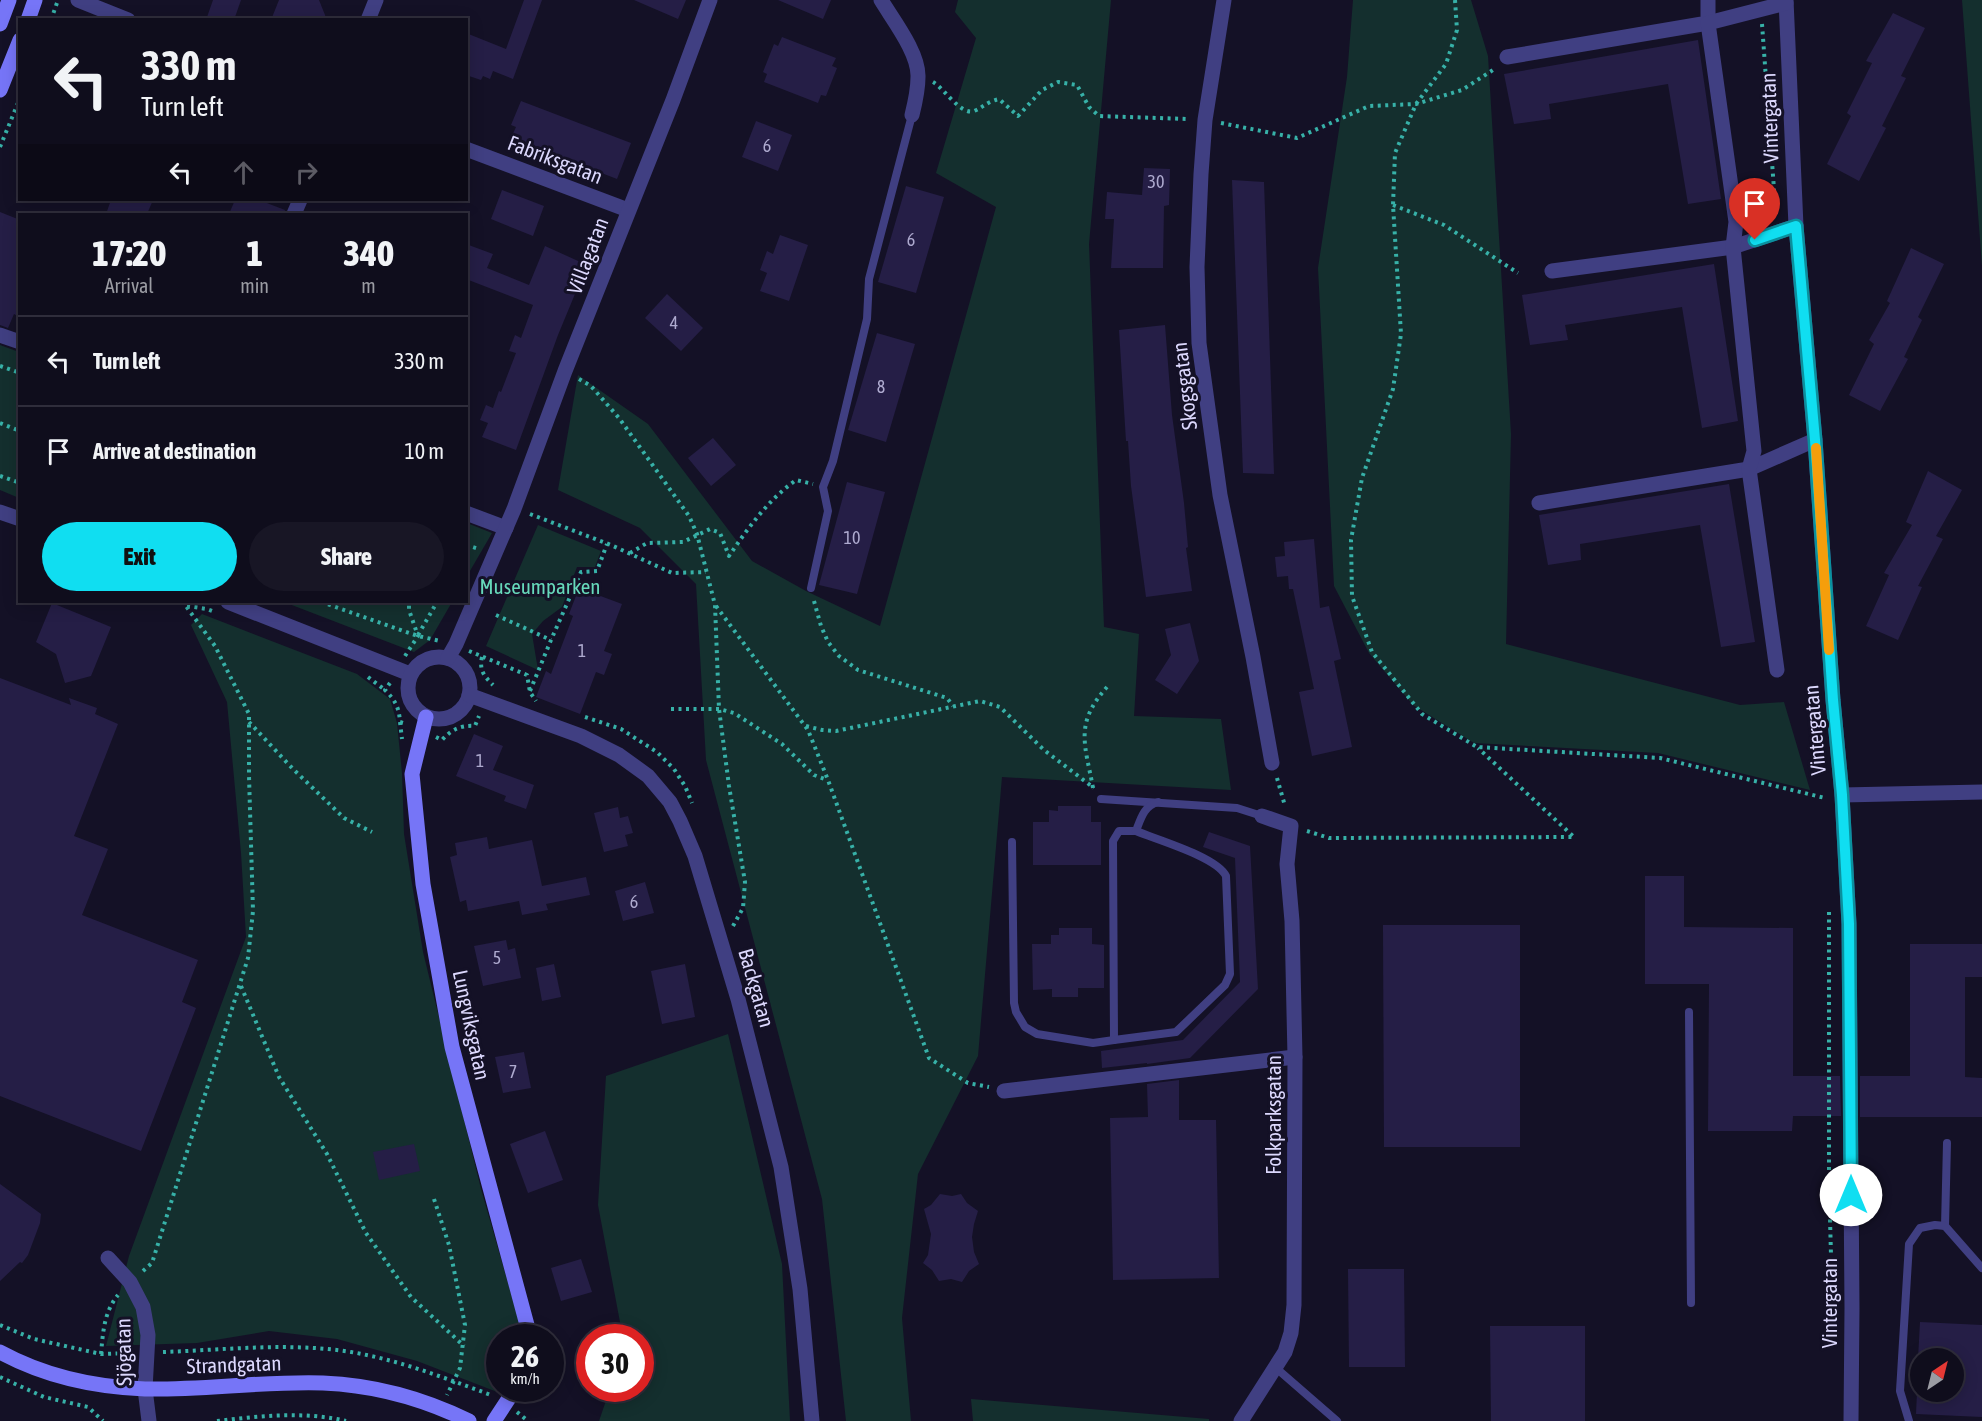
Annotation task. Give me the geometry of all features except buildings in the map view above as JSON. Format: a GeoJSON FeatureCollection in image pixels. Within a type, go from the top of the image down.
{"type":"FeatureCollection","features":[{"type":"Feature","properties":{"kind":"street"},"geometry":{"type":"LineString","coordinates":[[0,24],[9,0]]}},
{"type":"Feature","properties":{"kind":"street"},"geometry":{"type":"LineString","coordinates":[[29,18],[35,0]]}},
{"type":"Feature","properties":{"kind":"street"},"geometry":{"type":"LineString","coordinates":[[78,0],[123,18]]}},
{"type":"Feature","properties":{"kind":"street"},"geometry":{"type":"LineString","coordinates":[[369,18],[376,0]]}},
{"type":"Feature","properties":{"kind":"street","name":"Villagatan"},"geometry":{"type":"LineString","coordinates":[[448,658],[514,509],[565,371],[710,0]]}},
{"type":"Feature","properties":{"kind":"street"},"geometry":{"type":"LineString","coordinates":[[881,0],[915,61],[919,76],[912,115]]}},
{"type":"Feature","properties":{"kind":"street","name":"Skogsgatan"},"geometry":{"type":"LineString","coordinates":[[1224,0],[1205,120],[1197,267],[1199,344],[1220,495],[1272,763]]}},
{"type":"Feature","properties":{"kind":"street"},"geometry":{"type":"LineString","coordinates":[[1708,0],[1708,23],[1736,222],[1732,247],[1754,451],[1749,469],[1777,670]]}},
{"type":"Feature","properties":{"kind":"street"},"geometry":{"type":"LineString","coordinates":[[1507,57],[1708,23],[1786,2]]}},
{"type":"Feature","properties":{"kind":"street","name":"Vintergatan"},"geometry":{"type":"LineString","coordinates":[[1786,2],[1796,226],[1842,795],[1849,924],[1851,1421]]}},
{"type":"Feature","properties":{"kind":"street"},"geometry":{"type":"LineString","coordinates":[[0,90],[18,45]]}},
{"type":"Feature","properties":{"kind":"street","name":"Fabriksgatan"},"geometry":{"type":"LineString","coordinates":[[468,150],[628,210]]}},
{"type":"Feature","properties":{"kind":"street"},"geometry":{"type":"LineString","coordinates":[[1552,272],[1732,247],[1796,226]]}},
{"type":"Feature","properties":{"kind":"street"},"geometry":{"type":"LineString","coordinates":[[0,335],[18,341]]}},
{"type":"Feature","properties":{"kind":"street"},"geometry":{"type":"LineString","coordinates":[[1539,503],[1749,469],[1815,440]]}},
{"type":"Feature","properties":{"kind":"street"},"geometry":{"type":"LineString","coordinates":[[0,512],[18,518]]}},
{"type":"Feature","properties":{"kind":"street"},"geometry":{"type":"LineString","coordinates":[[468,514],[506,528]]}},
{"type":"Feature","properties":{"kind":"street"},"geometry":{"type":"LineString","coordinates":[[231,603],[404,672],[430,657],[448,658],[464,668],[470,686],[465,705],[448,718],[426,717],[412,704],[404,672]]}},
{"type":"Feature","properties":{"kind":"street","name":"Backgatan"},"geometry":{"type":"LineString","coordinates":[[469,695],[581,736],[619,755],[648,776],[670,802],[680,821],[695,856],[738,999],[781,1167],[800,1289],[812,1421]]}},
{"type":"Feature","properties":{"kind":"street","name":"Lungviksgatan"},"geometry":{"type":"LineString","coordinates":[[426,717],[412,774],[423,884],[452,1047],[526,1324]]}},
{"type":"Feature","properties":{"kind":"street"},"geometry":{"type":"LineString","coordinates":[[1842,795],[1982,792]]}},
{"type":"Feature","properties":{"kind":"street"},"geometry":{"type":"LineString","coordinates":[[1262,816],[1291,826]]}},
{"type":"Feature","properties":{"kind":"street","name":"Folkparksgatan"},"geometry":{"type":"LineString","coordinates":[[1248,1419],[1285,1352],[1291,1333],[1294,1305],[1295,1057],[1292,921],[1287,864],[1291,826]]}},
{"type":"Feature","properties":{"kind":"street"},"geometry":{"type":"LineString","coordinates":[[1005,1091],[1295,1057]]}},
{"type":"Feature","properties":{"kind":"street","name":"Sjögatan"},"geometry":{"type":"LineString","coordinates":[[108,1258],[130,1282],[139,1297],[145,1316],[147,1324],[145,1389],[149,1421]]}},
{"type":"Feature","properties":{"kind":"street","name":"Strandgatan"},"geometry":{"type":"LineString","coordinates":[[0,1352],[26,1366],[65,1378],[145,1389],[323,1383],[363,1387],[398,1394],[469,1421]]}},
{"type":"Feature","properties":{"kind":"street"},"geometry":{"type":"LineString","coordinates":[[494,1421],[507,1403]]}},
{"type":"Feature","properties":{"kind":"lane"},"geometry":{"type":"LineString","coordinates":[[811,588],[828,511],[823,487],[832,461],[867,319],[869,279],[912,115]]}},
{"type":"Feature","properties":{"kind":"lane"},"geometry":{"type":"LineString","coordinates":[[1101,799],[1237,808],[1262,816]]}},
{"type":"Feature","properties":{"kind":"lane"},"geometry":{"type":"LineString","coordinates":[[1136,831],[1143,813],[1158,802]]}},
{"type":"Feature","properties":{"kind":"lane"},"geometry":{"type":"LineString","coordinates":[[1012,842],[1016,1012],[1025,1027],[1037,1034],[1093,1043],[1176,1032],[1225,985],[1230,974],[1226,876],[1223,870],[1210,861],[1136,831],[1119,831],[1113,841],[1114,1040]]}},
{"type":"Feature","properties":{"kind":"lane"},"geometry":{"type":"LineString","coordinates":[[1689,1012],[1691,1303]]}},
{"type":"Feature","properties":{"kind":"lane"},"geometry":{"type":"LineString","coordinates":[[1947,1143],[1946,1226],[1982,1268]]}},
{"type":"Feature","properties":{"kind":"lane"},"geometry":{"type":"LineString","coordinates":[[1909,1421],[1900,1391],[1909,1244],[1920,1228],[1935,1225],[1946,1226]]}},
{"type":"Feature","properties":{"kind":"lane"},"geometry":{"type":"LineString","coordinates":[[1276,1368],[1337,1421]]}},
{"type":"Feature","properties":{"kind":"path"},"geometry":{"type":"LineString","coordinates":[[52,18],[58,0]]}},
{"type":"Feature","properties":{"kind":"path"},"geometry":{"type":"LineString","coordinates":[[1272,763],[1291,826],[1329,838],[1574,837],[1478,747],[1422,714],[1372,652],[1352,596],[1351,540],[1362,478],[1393,389],[1401,334],[1393,205],[1395,153],[1416,104],[1446,64],[1457,30],[1455,0]]}},
{"type":"Feature","properties":{"kind":"path"},"geometry":{"type":"LineString","coordinates":[[1761,10],[1777,232]]}},
{"type":"Feature","properties":{"kind":"path"},"geometry":{"type":"LineString","coordinates":[[919,76],[936,84],[966,111],[973,112],[988,101],[999,99],[1018,116],[1042,90],[1058,82],[1077,85],[1089,107],[1099,116],[1205,120],[1297,138],[1369,106],[1416,104],[1462,90],[1493,71],[1507,57]]}},
{"type":"Feature","properties":{"kind":"path"},"geometry":{"type":"LineString","coordinates":[[0,147],[18,103]]}},
{"type":"Feature","properties":{"kind":"path"},"geometry":{"type":"LineString","coordinates":[[1393,205],[1444,225],[1518,273]]}},
{"type":"Feature","properties":{"kind":"path"},"geometry":{"type":"LineString","coordinates":[[0,366],[18,372]]}},
{"type":"Feature","properties":{"kind":"path"},"geometry":{"type":"LineString","coordinates":[[565,371],[591,386],[620,418],[689,516],[697,534],[715,605],[719,709],[745,882],[743,908],[732,929]]}},
{"type":"Feature","properties":{"kind":"path"},"geometry":{"type":"LineString","coordinates":[[0,423],[18,430]]}},
{"type":"Feature","properties":{"kind":"path"},"geometry":{"type":"LineString","coordinates":[[0,476],[18,482]]}},
{"type":"Feature","properties":{"kind":"path"},"geometry":{"type":"LineString","coordinates":[[630,553],[647,543],[682,542],[710,529],[720,533],[729,556],[754,520],[795,480],[823,487]]}},
{"type":"Feature","properties":{"kind":"path"},"geometry":{"type":"LineString","coordinates":[[514,509],[630,553],[672,573],[706,572]]}},
{"type":"Feature","properties":{"kind":"path"},"geometry":{"type":"LineString","coordinates":[[530,692],[581,572],[597,571],[607,544]]}},
{"type":"Feature","properties":{"kind":"path"},"geometry":{"type":"LineString","coordinates":[[811,588],[820,626],[839,657],[858,670],[946,698],[953,706]]}},
{"type":"Feature","properties":{"kind":"path"},"geometry":{"type":"LineString","coordinates":[[101,1354],[105,1318],[113,1302],[130,1282],[152,1263],[248,958],[253,911],[249,714],[215,646],[184,603]]}},
{"type":"Feature","properties":{"kind":"path"},"geometry":{"type":"LineString","coordinates":[[409,603],[417,636]]}},
{"type":"Feature","properties":{"kind":"path"},"geometry":{"type":"LineString","coordinates":[[404,672],[408,650],[436,603]]}},
{"type":"Feature","properties":{"kind":"path"},"geometry":{"type":"LineString","coordinates":[[715,605],[808,730],[929,1058],[968,1083],[1005,1091]]}},
{"type":"Feature","properties":{"kind":"path"},"geometry":{"type":"LineString","coordinates":[[496,615],[551,640]]}},
{"type":"Feature","properties":{"kind":"path"},"geometry":{"type":"LineString","coordinates":[[1094,788],[1083,734],[1093,702],[1107,687]]}},
{"type":"Feature","properties":{"kind":"path"},"geometry":{"type":"LineString","coordinates":[[804,725],[836,731],[980,701],[1000,707],[1044,750],[1094,788],[1101,799]]}},
{"type":"Feature","properties":{"kind":"path"},"geometry":{"type":"LineString","coordinates":[[671,709],[719,709],[734,713],[782,744],[814,775],[828,780]]}},
{"type":"Feature","properties":{"kind":"path"},"geometry":{"type":"LineString","coordinates":[[249,722],[293,770],[344,818],[372,832]]}},
{"type":"Feature","properties":{"kind":"path"},"geometry":{"type":"LineString","coordinates":[[1478,747],[1660,758],[1826,798]]}},
{"type":"Feature","properties":{"kind":"path"},"geometry":{"type":"LineString","coordinates":[[1826,788],[1827,808]]}},
{"type":"Feature","properties":{"kind":"path"},"geometry":{"type":"LineString","coordinates":[[1829,903],[1829,1183],[1833,1332]]}},
{"type":"Feature","properties":{"kind":"path"},"geometry":{"type":"LineString","coordinates":[[240,985],[279,1077],[327,1154],[366,1233],[411,1297],[464,1346]]}},
{"type":"Feature","properties":{"kind":"path"},"geometry":{"type":"LineString","coordinates":[[434,1199],[449,1245],[465,1325],[460,1368],[453,1381]]}},
{"type":"Feature","properties":{"kind":"path"},"geometry":{"type":"LineString","coordinates":[[0,1325],[34,1339],[101,1354],[289,1347],[350,1352],[402,1364],[493,1396],[507,1403],[528,1421]]}},
{"type":"Feature","properties":{"kind":"path"},"geometry":{"type":"LineString","coordinates":[[0,1377],[44,1397],[88,1407],[103,1421]]}},
{"type":"Feature","properties":{"kind":"path"},"geometry":{"type":"LineString","coordinates":[[217,1421],[274,1415],[346,1421]]}},
{"type":"Feature","properties":{"kind":"green space"},"geometry":{"type":"Polygon","coordinates":[[[958,0],[1111,0],[1089,244],[1104,627],[1139,634],[1134,716],[1221,719],[1231,790],[1002,777],[978,1056],[918,1174],[902,1318],[911,1421],[846,1421],[822,1199],[706,760],[696,584],[640,528],[558,490],[578,375],[648,424],[752,561],[806,591],[880,626],[996,207],[936,173],[976,38],[955,12],[958,0]]]}},
{"type":"Feature","properties":{"kind":"green space"},"geometry":{"type":"Polygon","coordinates":[[[1353,0],[1471,0],[1488,56],[1511,434],[1506,644],[1740,705],[1784,702],[1810,790],[1658,753],[1474,743],[1413,705],[1369,653],[1334,586],[1318,268],[1347,77],[1353,0]]]}},
{"type":"Feature","properties":{"kind":"green space"},"geometry":{"type":"Polygon","coordinates":[[[1962,0],[1982,0],[1982,266],[1962,0]]]}},
{"type":"Feature","properties":{"kind":"green space"},"geometry":{"type":"Polygon","coordinates":[[[0,345],[18,352],[18,498],[0,490],[0,345]]]}},
{"type":"Feature","properties":{"kind":"green space"},"geometry":{"type":"Polygon","coordinates":[[[468,524],[492,533],[468,574],[468,524]]]}},
{"type":"Feature","properties":{"kind":"green space","name":"Museumparken"},"geometry":{"type":"Polygon","coordinates":[[[538,525],[601,551],[595,567],[577,567],[562,607],[543,621],[532,634],[538,670],[486,646],[538,525]]]}},
{"type":"Feature","properties":{"kind":"green space"},"geometry":{"type":"Polygon","coordinates":[[[287,603],[451,603],[430,640],[414,652],[287,603]]]}},
{"type":"Feature","properties":{"kind":"green space"},"geometry":{"type":"Polygon","coordinates":[[[202,614],[357,674],[390,699],[397,723],[402,773],[404,834],[423,952],[481,1189],[520,1324],[486,1324],[486,1388],[417,1361],[337,1339],[269,1331],[197,1343],[106,1346],[129,1256],[246,937],[227,702],[191,625],[202,614]]]}},
{"type":"Feature","properties":{"kind":"green space"},"geometry":{"type":"Polygon","coordinates":[[[728,1034],[782,1264],[790,1421],[599,1421],[606,1402],[654,1402],[654,1324],[620,1324],[598,1205],[606,1076],[728,1034]]]}},
{"type":"Feature","properties":{"kind":"green space"},"geometry":{"type":"Polygon","coordinates":[[[971,1399],[1209,1419],[1209,1421],[973,1421],[971,1399]]]}},
{"type":"Feature","properties":{"kind":"slow traffic"},"geometry":{"type":"LineString","coordinates":[[1816,448],[1829,650]]}},
{"type":"Feature","properties":{"kind":"route"},"geometry":{"type":"LineString","coordinates":[[1755,240],[1796,226],[1842,795],[1849,924],[1851,1195]]}}]}
